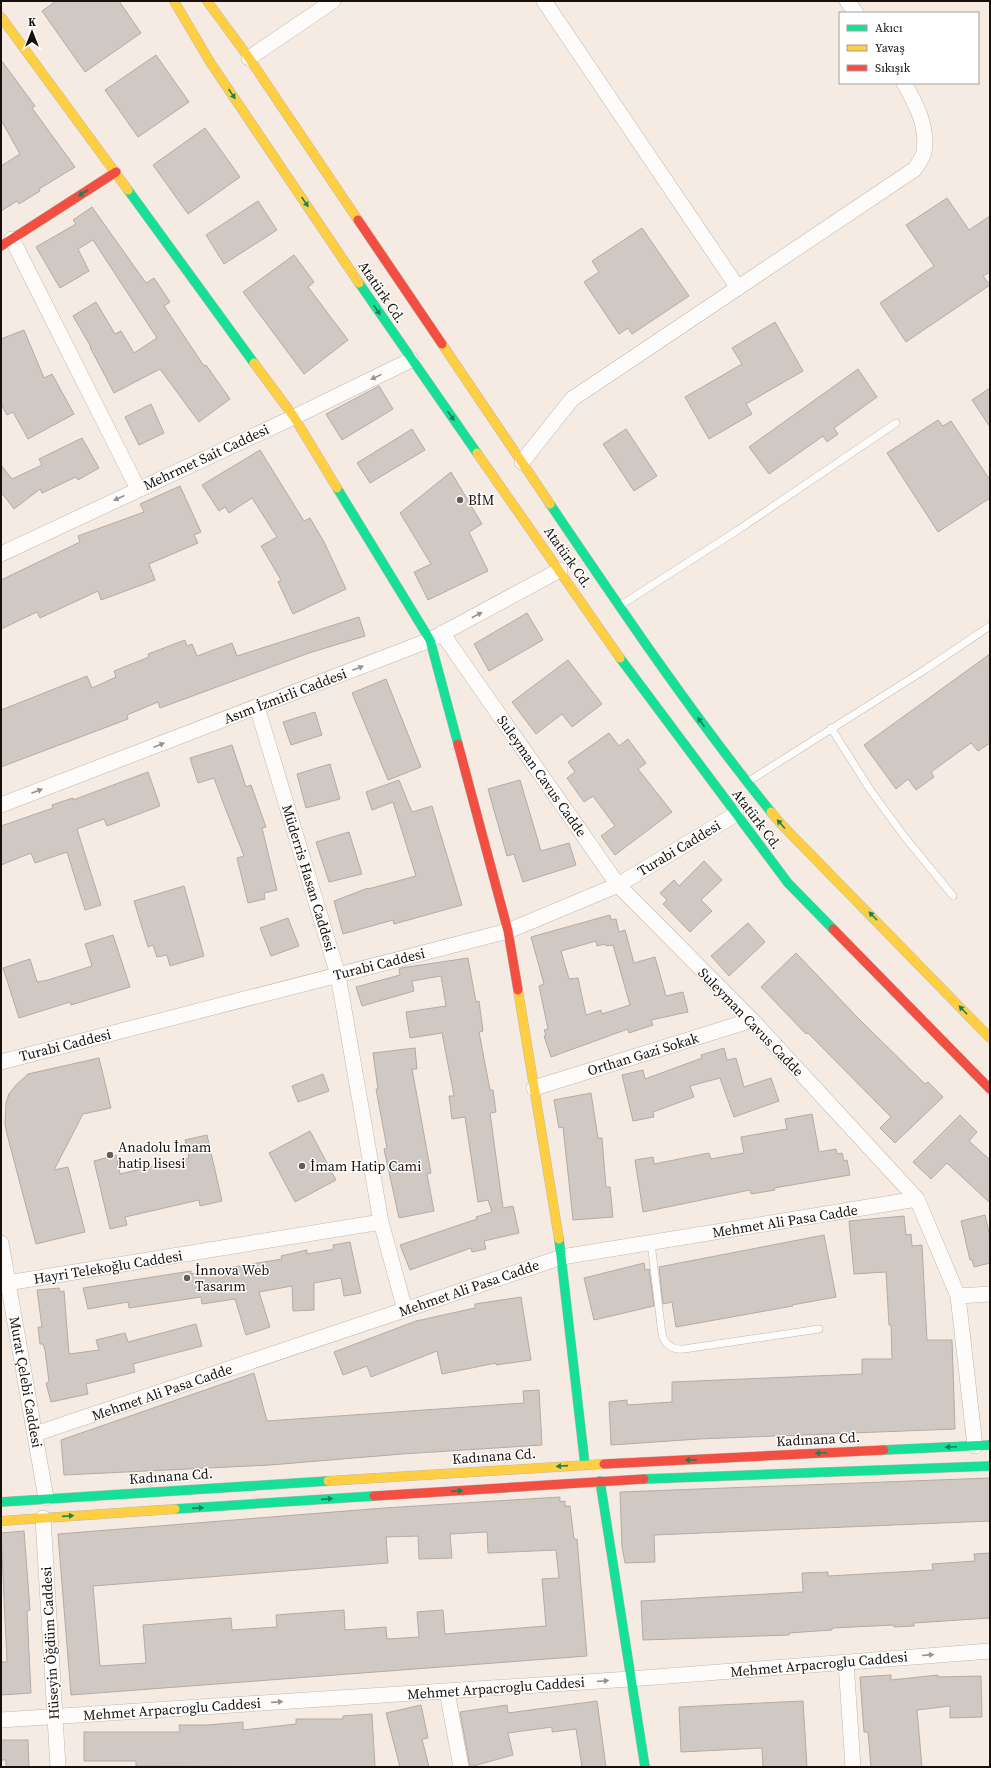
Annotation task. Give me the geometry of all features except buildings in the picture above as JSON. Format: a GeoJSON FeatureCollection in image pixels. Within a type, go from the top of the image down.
{"type":"FeatureCollection","features":[{"type":"Feature","properties":{"kind":"street"},"geometry":{"type":"LineString","coordinates":[[167,1],[210,62]]}},
{"type":"Feature","properties":{"kind":"street","name":"Atatürk Cd."},"geometry":{"type":"LineString","coordinates":[[174,1],[210,62],[411,360],[560,570],[608,642],[788,884],[990,1089]]}},
{"type":"Feature","properties":{"kind":"street","name":"Atatürk Cd."},"geometry":{"type":"LineString","coordinates":[[207,1],[246,53],[619,606],[722,751],[781,824],[990,1038]]}},
{"type":"Feature","properties":{"kind":"street"},"geometry":{"type":"LineString","coordinates":[[216,1],[246,53],[333,1]]}},
{"type":"Feature","properties":{"kind":"street"},"geometry":{"type":"LineString","coordinates":[[544,1],[738,288]]}},
{"type":"Feature","properties":{"kind":"street"},"geometry":{"type":"LineString","coordinates":[[847,1],[855,12]]}},
{"type":"Feature","properties":{"kind":"street"},"geometry":{"type":"LineString","coordinates":[[1,17],[294,417],[436,637],[508,931],[562,1257],[585,1465]]}},
{"type":"Feature","properties":{"kind":"street"},"geometry":{"type":"LineString","coordinates":[[522,462],[572,399],[915,169],[924,153],[925,130],[917,106],[905,84]]}},
{"type":"Feature","properties":{"kind":"street"},"geometry":{"type":"LineString","coordinates":[[116,172],[6,243],[138,489]]}},
{"type":"Feature","properties":{"kind":"street","name":"Mehrmet Sait Caddesi"},"geometry":{"type":"LineString","coordinates":[[1,554],[294,417],[411,360]]}},
{"type":"Feature","properties":{"kind":"street","name":"Asım İzmirli Caddesi"},"geometry":{"type":"LineString","coordinates":[[1,805],[436,637],[560,570]]}},
{"type":"Feature","properties":{"kind":"street","name":"Suleyman Cavus Cadde"},"geometry":{"type":"LineString","coordinates":[[436,637],[618,885],[752,1020],[917,1199],[958,1296],[975,1446]]}},
{"type":"Feature","properties":{"kind":"street","name":"Müderris Hasan Caddesi"},"geometry":{"type":"LineString","coordinates":[[257,707],[338,975],[381,1222],[405,1310]]}},
{"type":"Feature","properties":{"kind":"street","name":"Turabi Caddesi"},"geometry":{"type":"LineString","coordinates":[[1,1062],[508,931],[618,885],[736,814]]}},
{"type":"Feature","properties":{"kind":"street","name":"Orthan Gazi Sokak"},"geometry":{"type":"LineString","coordinates":[[534,1088],[752,1020]]}},
{"type":"Feature","properties":{"kind":"street"},"geometry":{"type":"LineString","coordinates":[[974,1073],[990,1084]]}},
{"type":"Feature","properties":{"kind":"street","name":"Mehmet Ali Pasa Cadde"},"geometry":{"type":"LineString","coordinates":[[35,1434],[562,1257],[917,1199]]}},
{"type":"Feature","properties":{"kind":"street","name":"Hayri Telekoğlu Caddesi"},"geometry":{"type":"LineString","coordinates":[[5,1283],[381,1222]]}},
{"type":"Feature","properties":{"kind":"street","name":"Murat Çelebi Caddesi"},"geometry":{"type":"LineString","coordinates":[[1,1243],[5,1283],[46,1498]]}},
{"type":"Feature","properties":{"kind":"street"},"geometry":{"type":"LineString","coordinates":[[958,1296],[990,1294]]}},
{"type":"Feature","properties":{"kind":"street","name":"Kadınana Cd."},"geometry":{"type":"LineString","coordinates":[[1,1502],[585,1465],[990,1445]]}},
{"type":"Feature","properties":{"kind":"street"},"geometry":{"type":"LineString","coordinates":[[1,1521],[600,1481],[990,1466]]}},
{"type":"Feature","properties":{"kind":"street"},"geometry":{"type":"LineString","coordinates":[[600,1481],[645,1767]]}},
{"type":"Feature","properties":{"kind":"street","name":"Hüseyin Öğdüm Caddesi"},"geometry":{"type":"LineString","coordinates":[[43,1518],[58,1767]]}},
{"type":"Feature","properties":{"kind":"street","name":"Mehmet Arpacroglu Caddesi"},"geometry":{"type":"LineString","coordinates":[[1,1720],[630,1679],[990,1651]]}},
{"type":"Feature","properties":{"kind":"street"},"geometry":{"type":"LineString","coordinates":[[846,1662],[853,1767]]}},
{"type":"Feature","properties":{"kind":"street"},"geometry":{"type":"LineString","coordinates":[[447,1691],[462,1767]]}},
{"type":"Feature","properties":{"kind":"lane"},"geometry":{"type":"LineString","coordinates":[[619,606],[742,528],[896,423]]}},
{"type":"Feature","properties":{"kind":"lane"},"geometry":{"type":"LineString","coordinates":[[747,782],[926,669],[990,626]]}},
{"type":"Feature","properties":{"kind":"lane"},"geometry":{"type":"LineString","coordinates":[[831,728],[871,791],[904,836],[953,896]]}},
{"type":"Feature","properties":{"kind":"lane"},"geometry":{"type":"LineString","coordinates":[[651,1243],[662,1334],[669,1346],[684,1349],[819,1329]]}},
{"type":"Feature","properties":{"kind":"traffic: fast"},"geometry":{"type":"LineString","coordinates":[[128,190],[254,363]]}},
{"type":"Feature","properties":{"kind":"traffic: fast"},"geometry":{"type":"LineString","coordinates":[[359,283],[477,453]]}},
{"type":"Feature","properties":{"kind":"traffic: fast"},"geometry":{"type":"LineString","coordinates":[[337,488],[430,640],[458,744]]}},
{"type":"Feature","properties":{"kind":"traffic: fast"},"geometry":{"type":"LineString","coordinates":[[550,504],[685,699],[741,775],[771,812]]}},
{"type":"Feature","properties":{"kind":"traffic: fast"},"geometry":{"type":"LineString","coordinates":[[620,658],[788,883],[833,929]]}},
{"type":"Feature","properties":{"kind":"traffic: fast"},"geometry":{"type":"LineString","coordinates":[[559,1239],[585,1465]]}},
{"type":"Feature","properties":{"kind":"traffic: fast"},"geometry":{"type":"LineString","coordinates":[[884,1450],[990,1445]]}},
{"type":"Feature","properties":{"kind":"traffic: fast"},"geometry":{"type":"LineString","coordinates":[[644,1479],[990,1466]]}},
{"type":"Feature","properties":{"kind":"traffic: fast"},"geometry":{"type":"LineString","coordinates":[[1,1502],[328,1481]]}},
{"type":"Feature","properties":{"kind":"traffic: fast"},"geometry":{"type":"LineString","coordinates":[[600,1481],[645,1767]]}},
{"type":"Feature","properties":{"kind":"traffic: fast"},"geometry":{"type":"LineString","coordinates":[[175,1509],[374,1496]]}},
{"type":"Feature","properties":{"kind":"traffic: slow"},"geometry":{"type":"LineString","coordinates":[[174,1],[210,62],[359,283]]}},
{"type":"Feature","properties":{"kind":"traffic: slow"},"geometry":{"type":"LineString","coordinates":[[207,1],[249,58],[358,220]]}},
{"type":"Feature","properties":{"kind":"traffic: slow"},"geometry":{"type":"LineString","coordinates":[[1,17],[128,190]]}},
{"type":"Feature","properties":{"kind":"traffic: slow"},"geometry":{"type":"LineString","coordinates":[[442,344],[550,504]]}},
{"type":"Feature","properties":{"kind":"traffic: slow"},"geometry":{"type":"LineString","coordinates":[[254,363],[294,417],[337,488]]}},
{"type":"Feature","properties":{"kind":"traffic: slow"},"geometry":{"type":"LineString","coordinates":[[477,453],[620,658]]}},
{"type":"Feature","properties":{"kind":"traffic: slow"},"geometry":{"type":"LineString","coordinates":[[771,812],[990,1038]]}},
{"type":"Feature","properties":{"kind":"traffic: slow"},"geometry":{"type":"LineString","coordinates":[[518,990],[559,1239]]}},
{"type":"Feature","properties":{"kind":"traffic: slow"},"geometry":{"type":"LineString","coordinates":[[328,1481],[604,1464]]}},
{"type":"Feature","properties":{"kind":"traffic: slow"},"geometry":{"type":"LineString","coordinates":[[1,1521],[175,1509]]}},
{"type":"Feature","properties":{"kind":"traffic: jam"},"geometry":{"type":"LineString","coordinates":[[1,246],[116,172]]}},
{"type":"Feature","properties":{"kind":"traffic: jam"},"geometry":{"type":"LineString","coordinates":[[358,220],[442,344]]}},
{"type":"Feature","properties":{"kind":"traffic: jam"},"geometry":{"type":"LineString","coordinates":[[458,744],[508,931],[518,990]]}},
{"type":"Feature","properties":{"kind":"traffic: jam"},"geometry":{"type":"LineString","coordinates":[[833,929],[990,1089]]}},
{"type":"Feature","properties":{"kind":"traffic: jam"},"geometry":{"type":"LineString","coordinates":[[604,1464],[884,1450]]}},
{"type":"Feature","properties":{"kind":"traffic: jam"},"geometry":{"type":"LineString","coordinates":[[374,1496],[644,1479]]}},
{"type":"Feature","properties":{"kind":"place","name":"BİM"},"geometry":{"type":"Point","coordinates":[460,500]}},
{"type":"Feature","properties":{"kind":"place","name":"Anadolu İmam hatip lisesi"},"geometry":{"type":"Point","coordinates":[110,1155]}},
{"type":"Feature","properties":{"kind":"place","name":"İmam Hatip Cami"},"geometry":{"type":"Point","coordinates":[302,1166]}},
{"type":"Feature","properties":{"kind":"place","name":"İnnova Web Tasarım"},"geometry":{"type":"Point","coordinates":[187,1278]}}]}
